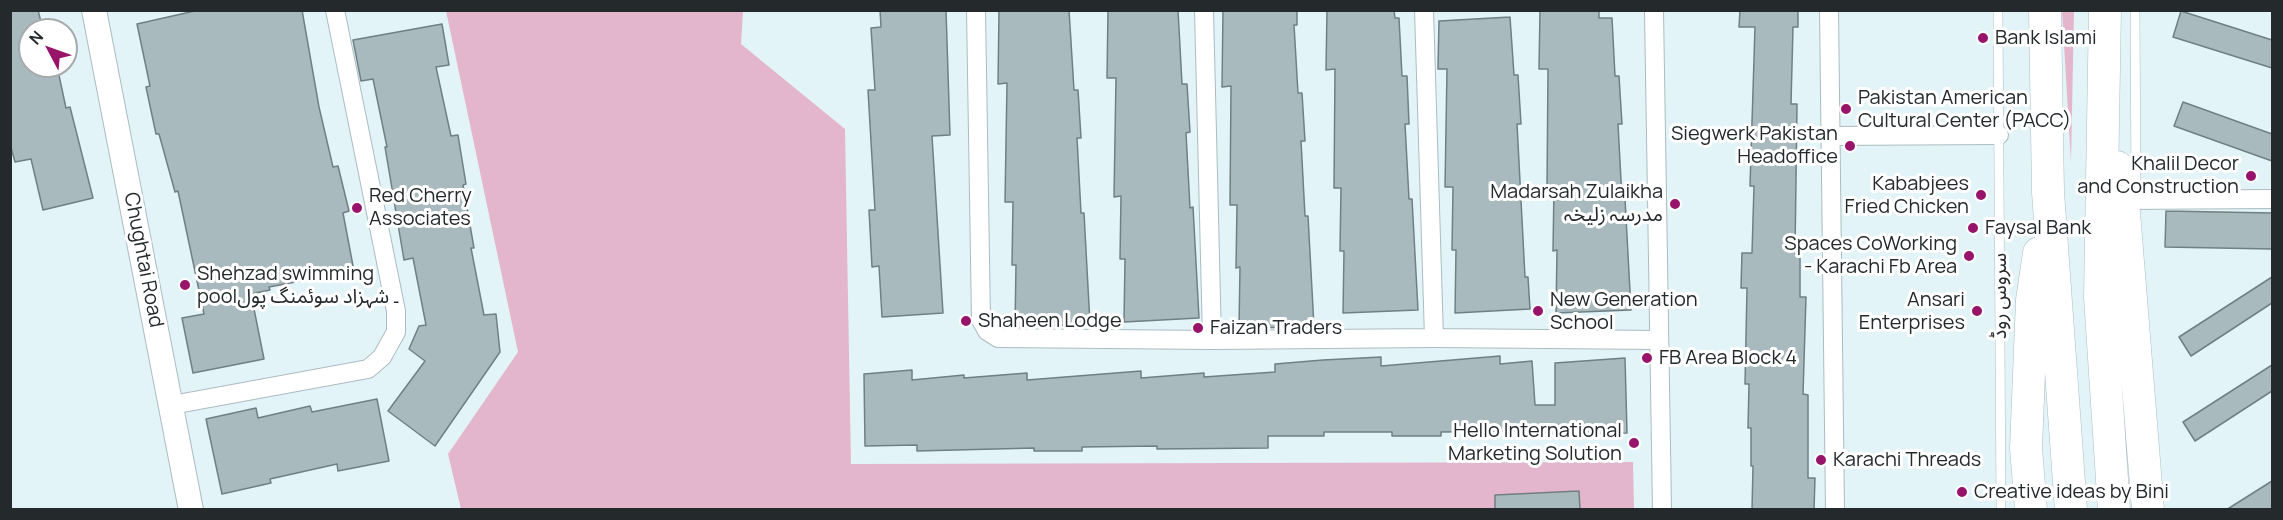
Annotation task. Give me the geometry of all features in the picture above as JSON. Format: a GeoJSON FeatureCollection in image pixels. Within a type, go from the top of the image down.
{"type":"FeatureCollection","features":[{"type":"Feature","properties":{"kind":"highway"},"geometry":{"type":"LineString","coordinates":[[2045,10],[2048,192],[2071,510]]}},
{"type":"Feature","properties":{"kind":"highway"},"geometry":{"type":"LineString","coordinates":[[2105,10],[2100,297],[2114,510]]}},
{"type":"Feature","properties":{"kind":"highway"},"geometry":{"type":"LineString","coordinates":[[2105,92],[2130,200],[2148,510]]}},
{"type":"Feature","properties":{"kind":"highway"},"geometry":{"type":"LineString","coordinates":[[2031,510],[2026,448],[2032,300],[2048,192]]}},
{"type":"Feature","properties":{"kind":"street","name":"Chughtai Road"},"geometry":{"type":"LineString","coordinates":[[94,10],[191,510]]}},
{"type":"Feature","properties":{"kind":"street"},"geometry":{"type":"LineString","coordinates":[[172,405],[368,369],[382,357],[396,332],[396,311],[335,10]]}},
{"type":"Feature","properties":{"kind":"street"},"geometry":{"type":"LineString","coordinates":[[976,10],[981,320],[987,331],[998,338],[1658,340]]}},
{"type":"Feature","properties":{"kind":"street"},"geometry":{"type":"LineString","coordinates":[[1204,10],[1212,340]]}},
{"type":"Feature","properties":{"kind":"street"},"geometry":{"type":"LineString","coordinates":[[1424,10],[1434,338]]}},
{"type":"Feature","properties":{"kind":"street"},"geometry":{"type":"LineString","coordinates":[[1654,10],[1662,510]]}},
{"type":"Feature","properties":{"kind":"street"},"geometry":{"type":"LineString","coordinates":[[1829,10],[1835,510]]}},
{"type":"Feature","properties":{"kind":"street"},"geometry":{"type":"LineString","coordinates":[[1830,136],[1999,135]]}},
{"type":"Feature","properties":{"kind":"street"},"geometry":{"type":"LineString","coordinates":[[2130,200],[2272,199]]}},
{"type":"Feature","properties":{"kind":"lane","name":"سروس روڈ"},"geometry":{"type":"LineString","coordinates":[[1998,10],[2001,510]]}},
{"type":"Feature","properties":{"kind":"lane"},"geometry":{"type":"LineString","coordinates":[[2130,200],[2135,10]]}},
{"type":"Feature","properties":{"kind":"shaded area"},"geometry":{"type":"Polygon","coordinates":[[[446,11],[743,11],[741,44],[845,129],[851,464],[1633,462],[1634,509],[461,509],[448,454],[518,352],[446,11]]]}},
{"type":"Feature","properties":{"kind":"shaded area"},"geometry":{"type":"Polygon","coordinates":[[[2062,11],[2074,11],[2071,162],[2062,11]]]}},
{"type":"Feature","properties":{"kind":"building"},"geometry":{"type":"Polygon","coordinates":[[[10,10],[38,10],[40,18],[18,18],[18,78],[60,78],[66,108],[70,107],[93,198],[43,210],[31,159],[15,162],[10,144],[10,10]]]}},
{"type":"Feature","properties":{"kind":"building"},"geometry":{"type":"Polygon","coordinates":[[[199,10],[302,10],[319,107],[333,167],[338,166],[349,211],[343,213],[354,271],[269,287],[270,290],[251,294],[264,359],[193,373],[182,318],[204,314],[178,191],[175,192],[159,134],[156,134],[146,87],[150,86],[137,24],[199,10]]]}},
{"type":"Feature","properties":{"kind":"building"},"geometry":{"type":"Polygon","coordinates":[[[880,10],[946,10],[950,135],[932,136],[943,313],[882,317],[879,266],[872,267],[869,210],[875,210],[868,90],[875,90],[871,28],[881,27],[880,10]]]}},
{"type":"Feature","properties":{"kind":"building"},"geometry":{"type":"Polygon","coordinates":[[[999,10],[1069,10],[1074,90],[1078,90],[1081,138],[1077,138],[1090,324],[1015,327],[1016,265],[1012,265],[1013,202],[1005,202],[1007,83],[998,84],[999,10]]]}},
{"type":"Feature","properties":{"kind":"building"},"geometry":{"type":"Polygon","coordinates":[[[1108,10],[1178,10],[1182,84],[1187,84],[1190,132],[1186,133],[1199,318],[1124,322],[1125,259],[1120,259],[1121,196],[1114,197],[1116,78],[1107,78],[1108,10]]]}},
{"type":"Feature","properties":{"kind":"building"},"geometry":{"type":"Polygon","coordinates":[[[1223,10],[1297,10],[1297,25],[1294,25],[1298,93],[1302,93],[1305,141],[1301,141],[1314,327],[1239,328],[1240,267],[1236,268],[1237,205],[1230,205],[1231,86],[1222,87],[1223,10]]]}},
{"type":"Feature","properties":{"kind":"building"},"geometry":{"type":"Polygon","coordinates":[[[1327,10],[1394,10],[1395,18],[1399,18],[1402,76],[1407,76],[1409,124],[1405,124],[1418,310],[1343,313],[1344,251],[1340,251],[1341,188],[1334,188],[1335,69],[1326,70],[1327,10]]]}},
{"type":"Feature","properties":{"kind":"building"},"geometry":{"type":"Polygon","coordinates":[[[1540,10],[1599,10],[1599,18],[1612,18],[1615,76],[1619,76],[1622,124],[1618,124],[1631,310],[1556,313],[1557,250],[1553,251],[1554,187],[1547,188],[1548,69],[1539,69],[1540,10]]]}},
{"type":"Feature","properties":{"kind":"building"},"geometry":{"type":"Polygon","coordinates":[[[1740,10],[1798,10],[1798,27],[1793,27],[1791,104],[1797,104],[1795,253],[1800,253],[1800,297],[1806,297],[1803,394],[1808,395],[1808,478],[1815,478],[1814,510],[1752,510],[1753,466],[1751,466],[1751,428],[1748,428],[1749,384],[1745,384],[1747,288],[1741,288],[1742,253],[1752,253],[1754,186],[1750,186],[1755,27],[1739,27],[1740,10]]]}},
{"type":"Feature","properties":{"kind":"building"},"geometry":{"type":"Polygon","coordinates":[[[2181,11],[2272,40],[2272,68],[2173,37],[2181,11]]]}},
{"type":"Feature","properties":{"kind":"building"},"geometry":{"type":"Polygon","coordinates":[[[1510,17],[1514,75],[1518,75],[1521,124],[1517,124],[1525,277],[1528,277],[1530,309],[1455,313],[1456,250],[1452,250],[1453,187],[1445,187],[1447,69],[1438,69],[1439,21],[1510,17]]]}},
{"type":"Feature","properties":{"kind":"building"},"geometry":{"type":"Polygon","coordinates":[[[442,24],[449,65],[436,67],[451,136],[458,135],[466,184],[463,185],[474,248],[471,248],[484,315],[496,314],[500,352],[435,446],[388,411],[425,361],[409,349],[419,326],[426,325],[413,258],[404,260],[385,147],[387,147],[373,79],[361,81],[353,40],[442,24]]]}},
{"type":"Feature","properties":{"kind":"building"},"geometry":{"type":"Polygon","coordinates":[[[2183,102],[2272,134],[2272,161],[2174,126],[2183,102]]]}},
{"type":"Feature","properties":{"kind":"building"},"geometry":{"type":"Polygon","coordinates":[[[2166,211],[2272,213],[2272,249],[2165,247],[2166,211]]]}},
{"type":"Feature","properties":{"kind":"building"},"geometry":{"type":"Polygon","coordinates":[[[2272,277],[2272,303],[2191,356],[2179,337],[2272,277]]]}},
{"type":"Feature","properties":{"kind":"building"},"geometry":{"type":"Polygon","coordinates":[[[1500,356],[1500,364],[1532,361],[1535,405],[1555,405],[1555,363],[1625,358],[1627,433],[1516,434],[1516,431],[1441,432],[1441,436],[1392,436],[1392,432],[1324,432],[1324,436],[1268,436],[1268,448],[1157,449],[1157,446],[1082,447],[1082,451],[1034,451],[1034,448],[917,451],[917,445],[865,446],[864,374],[912,370],[912,380],[964,375],[964,378],[1027,373],[1027,380],[1141,371],[1141,378],[1204,373],[1204,377],[1275,372],[1275,364],[1323,360],[1381,357],[1381,366],[1500,356]]]}},
{"type":"Feature","properties":{"kind":"building"},"geometry":{"type":"Polygon","coordinates":[[[2272,365],[2272,391],[2195,441],[2183,422],[2272,365]]]}},
{"type":"Feature","properties":{"kind":"building"},"geometry":{"type":"Polygon","coordinates":[[[377,399],[389,461],[338,471],[337,464],[270,479],[271,483],[222,494],[206,419],[256,408],[258,418],[310,406],[312,412],[377,399]]]}},
{"type":"Feature","properties":{"kind":"building"},"geometry":{"type":"Polygon","coordinates":[[[2272,481],[2272,510],[2226,510],[2272,481]]]}},
{"type":"Feature","properties":{"kind":"building"},"geometry":{"type":"Polygon","coordinates":[[[1579,491],[1580,510],[1495,510],[1495,495],[1579,491]]]}},
{"type":"Feature","properties":{"kind":"place","name":"Bank Islami"},"geometry":{"type":"Point","coordinates":[1983,38]}},
{"type":"Feature","properties":{"kind":"place","name":"Pakistan American Cultural Center (PACC)"},"geometry":{"type":"Point","coordinates":[1846,109]}},
{"type":"Feature","properties":{"kind":"place","name":"Siegwerk Pakistan Headoffice"},"geometry":{"type":"Point","coordinates":[1850,146]}},
{"type":"Feature","properties":{"kind":"place","name":"Khalil Decor and Construction"},"geometry":{"type":"Point","coordinates":[2251,176]}},
{"type":"Feature","properties":{"kind":"place","name":"Kababjees Fried Chicken"},"geometry":{"type":"Point","coordinates":[1981,195]}},
{"type":"Feature","properties":{"kind":"place","name":"Madarsah Zulaikha مدرسہ زلیخہ"},"geometry":{"type":"Point","coordinates":[1675,204]}},
{"type":"Feature","properties":{"kind":"place","name":"Red Cherry Associates"},"geometry":{"type":"Point","coordinates":[357,208]}},
{"type":"Feature","properties":{"kind":"place","name":"Faysal Bank"},"geometry":{"type":"Point","coordinates":[1973,228]}},
{"type":"Feature","properties":{"kind":"place","name":"Spaces CoWorking - Karachi Fb Area"},"geometry":{"type":"Point","coordinates":[1969,256]}},
{"type":"Feature","properties":{"kind":"place","name":"Shehzad swimming pool۔ شہزاد سوئمنگ پول"},"geometry":{"type":"Point","coordinates":[185,285]}},
{"type":"Feature","properties":{"kind":"place","name":"New Generation School"},"geometry":{"type":"Point","coordinates":[1538,311]}},
{"type":"Feature","properties":{"kind":"place","name":"Ansari Enterprises"},"geometry":{"type":"Point","coordinates":[1977,311]}},
{"type":"Feature","properties":{"kind":"place","name":"Shaheen Lodge"},"geometry":{"type":"Point","coordinates":[966,321]}},
{"type":"Feature","properties":{"kind":"place","name":"Faizan Traders"},"geometry":{"type":"Point","coordinates":[1198,328]}},
{"type":"Feature","properties":{"kind":"place","name":"FB Area Block 4"},"geometry":{"type":"Point","coordinates":[1647,358]}},
{"type":"Feature","properties":{"kind":"place","name":"Hello International Marketing Solution"},"geometry":{"type":"Point","coordinates":[1634,443]}},
{"type":"Feature","properties":{"kind":"place","name":"Karachi Threads"},"geometry":{"type":"Point","coordinates":[1821,460]}},
{"type":"Feature","properties":{"kind":"place","name":"Creative ideas by Bini"},"geometry":{"type":"Point","coordinates":[1962,492]}}]}
